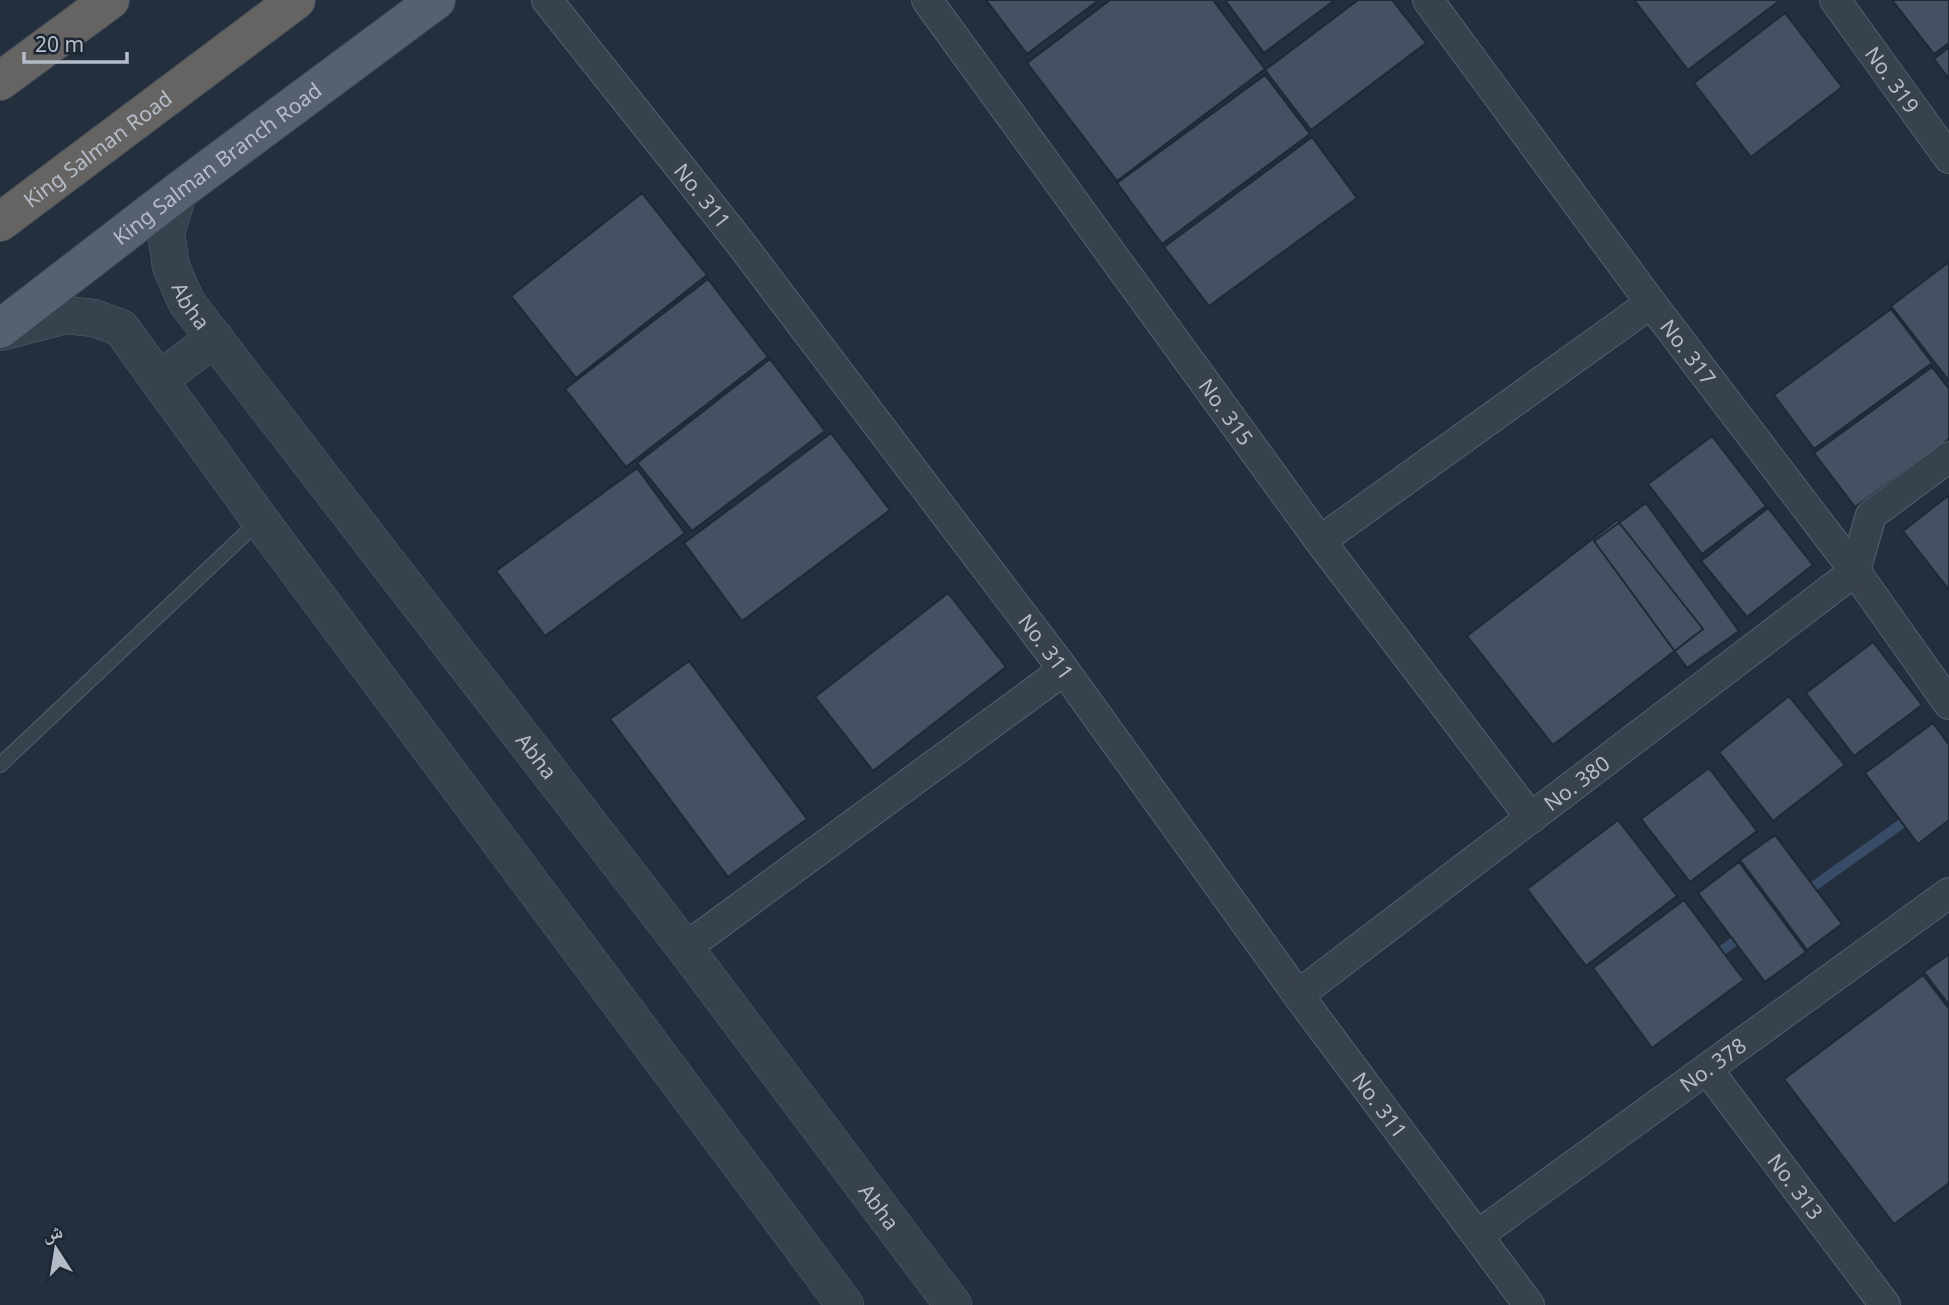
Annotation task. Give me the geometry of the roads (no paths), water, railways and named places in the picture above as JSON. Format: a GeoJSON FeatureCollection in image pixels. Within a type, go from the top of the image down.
{"type":"FeatureCollection","features":[{"type":"Feature","properties":{"kind":"highway"},"geometry":{"type":"LineString","coordinates":[[0,82],[110,0]]}},
{"type":"Feature","properties":{"kind":"highway","name":"King Salman Road"},"geometry":{"type":"LineString","coordinates":[[0,222],[296,0]]}},
{"type":"Feature","properties":{"kind":"main road","name":"King Salman Branch Road"},"geometry":{"type":"LineString","coordinates":[[0,330],[178,191],[436,0]]}},
{"type":"Feature","properties":{"kind":"street","name":"No. 311"},"geometry":{"type":"LineString","coordinates":[[547,0],[738,240],[1064,670],[1298,995],[1529,1305]]}},
{"type":"Feature","properties":{"kind":"street","name":"No. 315"},"geometry":{"type":"LineString","coordinates":[[927,0],[1321,541],[1531,818]]}},
{"type":"Feature","properties":{"kind":"street","name":"No. 317"},"geometry":{"type":"LineString","coordinates":[[1429,0],[1651,303],[1855,571],[1949,704]]}},
{"type":"Feature","properties":{"kind":"street","name":"No. 319"},"geometry":{"type":"LineString","coordinates":[[1835,0],[1949,158]]}},
{"type":"Feature","properties":{"kind":"street","name":"Abha"},"geometry":{"type":"LineString","coordinates":[[178,191],[166,232],[171,267],[187,303],[685,948],[953,1305]]}},
{"type":"Feature","properties":{"kind":"street"},"geometry":{"type":"LineString","coordinates":[[1321,541],[1651,303]]}},
{"type":"Feature","properties":{"kind":"street"},"geometry":{"type":"LineString","coordinates":[[0,330],[66,315],[94,318],[121,328],[260,520],[845,1305]]}},
{"type":"Feature","properties":{"kind":"street"},"geometry":{"type":"LineString","coordinates":[[159,380],[215,338]]}},
{"type":"Feature","properties":{"kind":"street"},"geometry":{"type":"LineString","coordinates":[[1855,571],[1871,514],[1949,457]]}},
{"type":"Feature","properties":{"kind":"street","name":"No. 380"},"geometry":{"type":"LineString","coordinates":[[1298,995],[1855,571]]}},
{"type":"Feature","properties":{"kind":"street"},"geometry":{"type":"LineString","coordinates":[[685,948],[1064,670]]}},
{"type":"Feature","properties":{"kind":"street","name":"No. 378"},"geometry":{"type":"LineString","coordinates":[[1478,1236],[1949,893]]}},
{"type":"Feature","properties":{"kind":"street","name":"No. 313"},"geometry":{"type":"LineString","coordinates":[[1707,1069],[1885,1305]]}},
{"type":"Feature","properties":{"kind":"lane"},"geometry":{"type":"LineString","coordinates":[[0,765],[260,520]]}},
{"type":"Feature","properties":{"kind":"waterway"},"geometry":{"type":"LineString","coordinates":[[1804,893],[1914,815]]}},
{"type":"Feature","properties":{"kind":"waterway"},"geometry":{"type":"LineString","coordinates":[[1713,957],[1745,934]]}}]}
